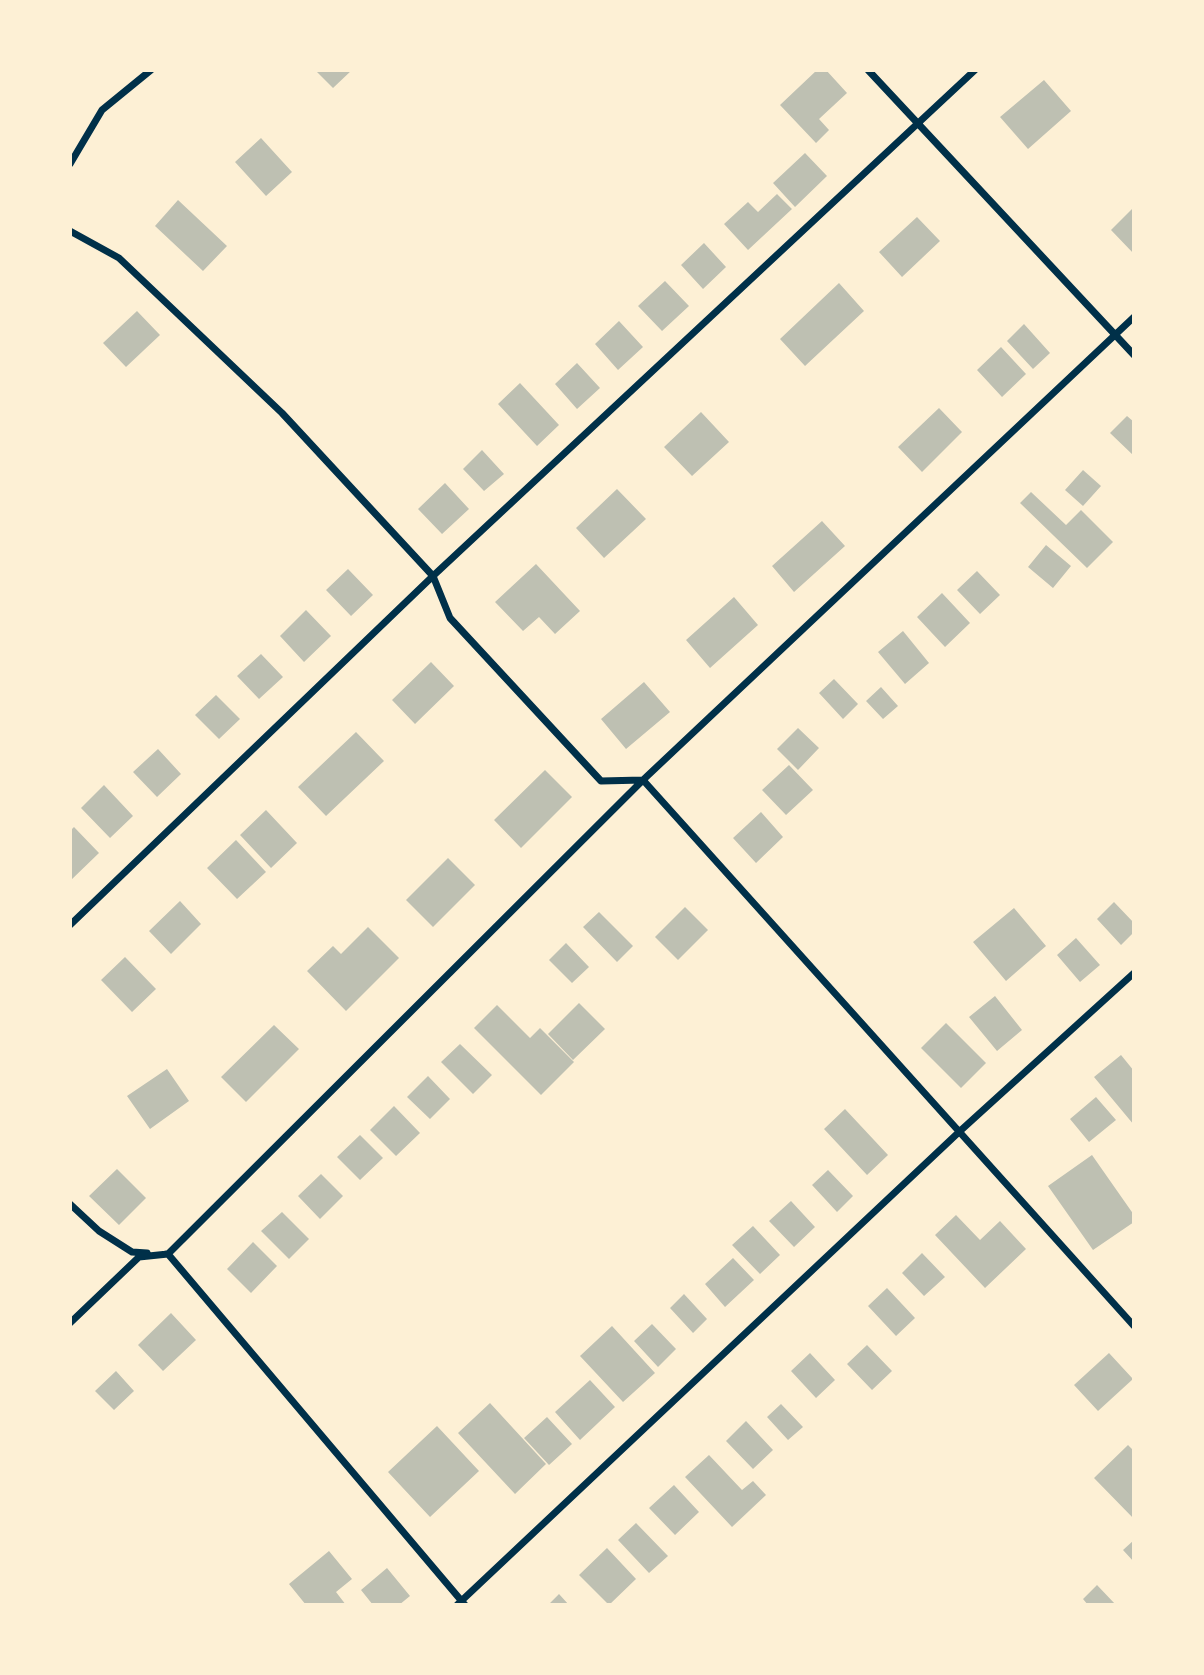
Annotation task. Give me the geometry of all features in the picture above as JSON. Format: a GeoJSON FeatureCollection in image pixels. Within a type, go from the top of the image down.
{"type":"FeatureCollection","features":[{"type":"Feature","properties":{"kind":"street"},"geometry":{"type":"LineString","coordinates":[[70,164],[102,110],[151,70]]}},
{"type":"Feature","properties":{"kind":"street"},"geometry":{"type":"LineString","coordinates":[[868,70],[1134,355]]}},
{"type":"Feature","properties":{"kind":"street"},"geometry":{"type":"LineString","coordinates":[[70,925],[433,576],[975,70]]}},
{"type":"Feature","properties":{"kind":"street"},"geometry":{"type":"LineString","coordinates":[[70,231],[119,258],[263,394],[433,576],[450,618],[601,781],[643,780],[1134,1326]]}},
{"type":"Feature","properties":{"kind":"street"},"geometry":{"type":"LineString","coordinates":[[70,1323],[139,1257],[168,1254],[643,780],[1134,317]]}},
{"type":"Feature","properties":{"kind":"street"},"geometry":{"type":"LineString","coordinates":[[70,1204],[99,1231],[132,1252],[168,1254],[461,1604],[959,1132],[1134,973]]}},
{"type":"Feature","properties":{"kind":"building"},"geometry":{"type":"Polygon","coordinates":[[[315,70],[352,70],[333,88],[315,70]]]}},
{"type":"Feature","properties":{"kind":"building"},"geometry":{"type":"Polygon","coordinates":[[[817,70],[826,70],[847,93],[819,119],[829,130],[816,143],[780,105],[817,70]]]}},
{"type":"Feature","properties":{"kind":"building"},"geometry":{"type":"Polygon","coordinates":[[[1044,80],[1071,111],[1028,149],[1000,117],[1044,80]]]}},
{"type":"Feature","properties":{"kind":"building"},"geometry":{"type":"Polygon","coordinates":[[[261,138],[292,172],[266,196],[235,162],[261,138]]]}},
{"type":"Feature","properties":{"kind":"building"},"geometry":{"type":"Polygon","coordinates":[[[805,153],[827,176],[795,207],[773,183],[805,153]]]}},
{"type":"Feature","properties":{"kind":"building"},"geometry":{"type":"Polygon","coordinates":[[[777,194],[792,209],[748,250],[724,224],[748,202],[758,212],[777,194]]]}},
{"type":"Feature","properties":{"kind":"building"},"geometry":{"type":"Polygon","coordinates":[[[178,200],[227,246],[203,271],[155,226],[178,200]]]}},
{"type":"Feature","properties":{"kind":"building"},"geometry":{"type":"Polygon","coordinates":[[[1134,207],[1134,254],[1111,230],[1134,207]]]}},
{"type":"Feature","properties":{"kind":"building"},"geometry":{"type":"Polygon","coordinates":[[[917,217],[940,241],[902,277],[879,252],[917,217]]]}},
{"type":"Feature","properties":{"kind":"building"},"geometry":{"type":"Polygon","coordinates":[[[704,243],[726,267],[703,289],[681,265],[704,243]]]}},
{"type":"Feature","properties":{"kind":"building"},"geometry":{"type":"Polygon","coordinates":[[[665,281],[689,306],[662,331],[638,306],[665,281]]]}},
{"type":"Feature","properties":{"kind":"building"},"geometry":{"type":"Polygon","coordinates":[[[839,283],[864,311],[805,366],[780,339],[839,283]]]}},
{"type":"Feature","properties":{"kind":"building"},"geometry":{"type":"Polygon","coordinates":[[[137,311],[160,335],[126,367],[103,343],[137,311]]]}},
{"type":"Feature","properties":{"kind":"building"},"geometry":{"type":"Polygon","coordinates":[[[619,321],[643,347],[618,370],[595,344],[619,321]]]}},
{"type":"Feature","properties":{"kind":"building"},"geometry":{"type":"Polygon","coordinates":[[[1024,324],[1050,353],[1033,369],[1007,341],[1024,324]]]}},
{"type":"Feature","properties":{"kind":"building"},"geometry":{"type":"Polygon","coordinates":[[[1001,347],[1026,374],[1002,397],[977,370],[1001,347]]]}},
{"type":"Feature","properties":{"kind":"building"},"geometry":{"type":"Polygon","coordinates":[[[577,363],[600,388],[577,409],[555,384],[577,363]]]}},
{"type":"Feature","properties":{"kind":"building"},"geometry":{"type":"Polygon","coordinates":[[[520,383],[559,425],[537,446],[498,404],[520,383]]]}},
{"type":"Feature","properties":{"kind":"building"},"geometry":{"type":"Polygon","coordinates":[[[939,408],[962,432],[922,472],[898,447],[939,408]]]}},
{"type":"Feature","properties":{"kind":"building"},"geometry":{"type":"Polygon","coordinates":[[[701,412],[729,442],[692,476],[664,447],[701,412]]]}},
{"type":"Feature","properties":{"kind":"building"},"geometry":{"type":"Polygon","coordinates":[[[1127,416],[1134,422],[1134,456],[1110,433],[1127,416]]]}},
{"type":"Feature","properties":{"kind":"building"},"geometry":{"type":"Polygon","coordinates":[[[482,450],[504,474],[484,491],[463,469],[482,450]]]}},
{"type":"Feature","properties":{"kind":"building"},"geometry":{"type":"Polygon","coordinates":[[[1083,470],[1101,486],[1083,506],[1065,490],[1083,470]]]}},
{"type":"Feature","properties":{"kind":"building"},"geometry":{"type":"Polygon","coordinates":[[[445,483],[469,509],[442,534],[418,509],[445,483]]]}},
{"type":"Feature","properties":{"kind":"building"},"geometry":{"type":"Polygon","coordinates":[[[617,489],[646,519],[604,558],[576,528],[617,489]]]}},
{"type":"Feature","properties":{"kind":"building"},"geometry":{"type":"Polygon","coordinates":[[[1031,492],[1066,525],[1081,510],[1113,542],[1087,568],[1020,503],[1031,492]]]}},
{"type":"Feature","properties":{"kind":"building"},"geometry":{"type":"Polygon","coordinates":[[[822,521],[845,546],[794,592],[772,566],[822,521]]]}},
{"type":"Feature","properties":{"kind":"building"},"geometry":{"type":"Polygon","coordinates":[[[1046,545],[1071,566],[1053,588],[1028,567],[1046,545]]]}},
{"type":"Feature","properties":{"kind":"building"},"geometry":{"type":"Polygon","coordinates":[[[536,564],[580,611],[555,634],[539,617],[523,631],[495,602],[536,564]]]}},
{"type":"Feature","properties":{"kind":"building"},"geometry":{"type":"Polygon","coordinates":[[[348,569],[373,595],[351,616],[326,590],[348,569]]]}},
{"type":"Feature","properties":{"kind":"building"},"geometry":{"type":"Polygon","coordinates":[[[977,571],[1000,595],[980,614],[957,590],[977,571]]]}},
{"type":"Feature","properties":{"kind":"building"},"geometry":{"type":"Polygon","coordinates":[[[942,593],[970,623],[945,647],[917,617],[942,593]]]}},
{"type":"Feature","properties":{"kind":"building"},"geometry":{"type":"Polygon","coordinates":[[[734,597],[758,625],[710,668],[686,640],[734,597]]]}},
{"type":"Feature","properties":{"kind":"building"},"geometry":{"type":"Polygon","coordinates":[[[306,610],[331,636],[304,662],[280,636],[306,610]]]}},
{"type":"Feature","properties":{"kind":"building"},"geometry":{"type":"Polygon","coordinates":[[[903,631],[929,663],[905,684],[878,652],[903,631]]]}},
{"type":"Feature","properties":{"kind":"building"},"geometry":{"type":"Polygon","coordinates":[[[261,654],[283,677],[259,699],[237,676],[261,654]]]}},
{"type":"Feature","properties":{"kind":"building"},"geometry":{"type":"Polygon","coordinates":[[[431,662],[454,686],[415,724],[392,700],[431,662]]]}},
{"type":"Feature","properties":{"kind":"building"},"geometry":{"type":"Polygon","coordinates":[[[834,679],[858,704],[843,719],[819,693],[834,679]]]}},
{"type":"Feature","properties":{"kind":"building"},"geometry":{"type":"Polygon","coordinates":[[[644,682],[670,712],[626,749],[601,719],[644,682]]]}},
{"type":"Feature","properties":{"kind":"building"},"geometry":{"type":"Polygon","coordinates":[[[881,687],[898,706],[883,719],[866,701],[881,687]]]}},
{"type":"Feature","properties":{"kind":"building"},"geometry":{"type":"Polygon","coordinates":[[[216,695],[240,719],[219,739],[195,715],[216,695]]]}},
{"type":"Feature","properties":{"kind":"building"},"geometry":{"type":"Polygon","coordinates":[[[798,728],[819,748],[798,770],[777,749],[798,728]]]}},
{"type":"Feature","properties":{"kind":"building"},"geometry":{"type":"Polygon","coordinates":[[[356,732],[384,761],[326,816],[298,787],[356,732]]]}},
{"type":"Feature","properties":{"kind":"building"},"geometry":{"type":"Polygon","coordinates":[[[158,749],[181,774],[157,797],[133,772],[158,749]]]}},
{"type":"Feature","properties":{"kind":"building"},"geometry":{"type":"Polygon","coordinates":[[[789,765],[813,790],[786,815],[762,790],[789,765]]]}},
{"type":"Feature","properties":{"kind":"building"},"geometry":{"type":"Polygon","coordinates":[[[545,770],[572,797],[521,848],[494,820],[545,770]]]}},
{"type":"Feature","properties":{"kind":"building"},"geometry":{"type":"Polygon","coordinates":[[[104,785],[133,816],[110,838],[81,808],[104,785]]]}},
{"type":"Feature","properties":{"kind":"building"},"geometry":{"type":"Polygon","coordinates":[[[266,810],[297,843],[271,868],[240,835],[266,810]]]}},
{"type":"Feature","properties":{"kind":"building"},"geometry":{"type":"Polygon","coordinates":[[[761,812],[783,837],[756,863],[733,838],[761,812]]]}},
{"type":"Feature","properties":{"kind":"building"},"geometry":{"type":"Polygon","coordinates":[[[74,827],[99,853],[70,881],[70,831],[74,827]]]}},
{"type":"Feature","properties":{"kind":"building"},"geometry":{"type":"Polygon","coordinates":[[[236,840],[266,872],[237,899],[207,868],[236,840]]]}},
{"type":"Feature","properties":{"kind":"building"},"geometry":{"type":"Polygon","coordinates":[[[448,858],[475,885],[433,927],[406,900],[448,858]]]}},
{"type":"Feature","properties":{"kind":"building"},"geometry":{"type":"Polygon","coordinates":[[[180,901],[201,924],[171,954],[149,931],[180,901]]]}},
{"type":"Feature","properties":{"kind":"building"},"geometry":{"type":"Polygon","coordinates":[[[1114,902],[1134,923],[1134,932],[1121,945],[1097,919],[1114,902]]]}},
{"type":"Feature","properties":{"kind":"building"},"geometry":{"type":"Polygon","coordinates":[[[685,907],[708,930],[678,960],[655,937],[685,907]]]}},
{"type":"Feature","properties":{"kind":"building"},"geometry":{"type":"Polygon","coordinates":[[[1014,908],[1046,946],[1006,981],[973,942],[1014,908]]]}},
{"type":"Feature","properties":{"kind":"building"},"geometry":{"type":"Polygon","coordinates":[[[599,912],[633,946],[617,962],[583,927],[599,912]]]}},
{"type":"Feature","properties":{"kind":"building"},"geometry":{"type":"Polygon","coordinates":[[[368,927],[399,958],[346,1011],[307,971],[333,946],[341,954],[368,927]]]}},
{"type":"Feature","properties":{"kind":"building"},"geometry":{"type":"Polygon","coordinates":[[[1076,938],[1100,965],[1080,982],[1057,955],[1076,938]]]}},
{"type":"Feature","properties":{"kind":"building"},"geometry":{"type":"Polygon","coordinates":[[[566,943],[589,967],[572,983],[549,960],[566,943]]]}},
{"type":"Feature","properties":{"kind":"building"},"geometry":{"type":"Polygon","coordinates":[[[125,957],[156,989],[132,1012],[101,980],[125,957]]]}},
{"type":"Feature","properties":{"kind":"building"},"geometry":{"type":"Polygon","coordinates":[[[995,996],[1022,1030],[997,1051],[969,1017],[995,996]]]}},
{"type":"Feature","properties":{"kind":"building"},"geometry":{"type":"Polygon","coordinates":[[[579,1003],[605,1029],[573,1060],[548,1034],[579,1003]]]}},
{"type":"Feature","properties":{"kind":"building"},"geometry":{"type":"Polygon","coordinates":[[[497,1005],[530,1038],[540,1028],[574,1062],[541,1095],[474,1028],[497,1005]]]}},
{"type":"Feature","properties":{"kind":"building"},"geometry":{"type":"Polygon","coordinates":[[[946,1023],[986,1063],[961,1088],[921,1048],[946,1023]]]}},
{"type":"Feature","properties":{"kind":"building"},"geometry":{"type":"Polygon","coordinates":[[[274,1025],[299,1049],[246,1102],[221,1077],[274,1025]]]}},
{"type":"Feature","properties":{"kind":"building"},"geometry":{"type":"Polygon","coordinates":[[[460,1044],[492,1075],[473,1094],[441,1062],[460,1044]]]}},
{"type":"Feature","properties":{"kind":"building"},"geometry":{"type":"Polygon","coordinates":[[[1121,1055],[1134,1071],[1134,1125],[1094,1077],[1121,1055]]]}},
{"type":"Feature","properties":{"kind":"building"},"geometry":{"type":"Polygon","coordinates":[[[167,1069],[189,1101],[150,1129],[127,1096],[167,1069]]]}},
{"type":"Feature","properties":{"kind":"building"},"geometry":{"type":"Polygon","coordinates":[[[428,1076],[450,1099],[430,1119],[407,1097],[428,1076]]]}},
{"type":"Feature","properties":{"kind":"building"},"geometry":{"type":"Polygon","coordinates":[[[1096,1097],[1116,1120],[1089,1142],[1070,1119],[1096,1097]]]}},
{"type":"Feature","properties":{"kind":"building"},"geometry":{"type":"Polygon","coordinates":[[[394,1106],[420,1133],[396,1156],[370,1130],[394,1106]]]}},
{"type":"Feature","properties":{"kind":"building"},"geometry":{"type":"Polygon","coordinates":[[[845,1109],[888,1155],[867,1175],[824,1129],[845,1109]]]}},
{"type":"Feature","properties":{"kind":"building"},"geometry":{"type":"Polygon","coordinates":[[[360,1135],[383,1158],[360,1180],[337,1157],[360,1135]]]}},
{"type":"Feature","properties":{"kind":"building"},"geometry":{"type":"Polygon","coordinates":[[[1092,1155],[1134,1215],[1134,1222],[1093,1250],[1048,1186],[1092,1155]]]}},
{"type":"Feature","properties":{"kind":"building"},"geometry":{"type":"Polygon","coordinates":[[[117,1169],[146,1198],[119,1225],[89,1196],[117,1169]]]}},
{"type":"Feature","properties":{"kind":"building"},"geometry":{"type":"Polygon","coordinates":[[[828,1170],[853,1196],[837,1212],[812,1185],[828,1170]]]}},
{"type":"Feature","properties":{"kind":"building"},"geometry":{"type":"Polygon","coordinates":[[[321,1174],[343,1196],[320,1219],[298,1196],[321,1174]]]}},
{"type":"Feature","properties":{"kind":"building"},"geometry":{"type":"Polygon","coordinates":[[[791,1201],[815,1227],[794,1247],[769,1221],[791,1201]]]}},
{"type":"Feature","properties":{"kind":"building"},"geometry":{"type":"Polygon","coordinates":[[[282,1212],[309,1239],[289,1259],[261,1231],[282,1212]]]}},
{"type":"Feature","properties":{"kind":"building"},"geometry":{"type":"Polygon","coordinates":[[[956,1215],[980,1240],[1000,1221],[1026,1249],[985,1288],[935,1235],[956,1215]]]}},
{"type":"Feature","properties":{"kind":"building"},"geometry":{"type":"Polygon","coordinates":[[[753,1226],[780,1255],[760,1274],[732,1245],[753,1226]]]}},
{"type":"Feature","properties":{"kind":"building"},"geometry":{"type":"Polygon","coordinates":[[[253,1242],[277,1266],[251,1293],[227,1269],[253,1242]]]}},
{"type":"Feature","properties":{"kind":"building"},"geometry":{"type":"Polygon","coordinates":[[[922,1253],[945,1277],[924,1296],[902,1273],[922,1253]]]}},
{"type":"Feature","properties":{"kind":"building"},"geometry":{"type":"Polygon","coordinates":[[[733,1258],[754,1280],[725,1307],[705,1284],[733,1258]]]}},
{"type":"Feature","properties":{"kind":"building"},"geometry":{"type":"Polygon","coordinates":[[[887,1288],[915,1318],[896,1336],[868,1306],[887,1288]]]}},
{"type":"Feature","properties":{"kind":"building"},"geometry":{"type":"Polygon","coordinates":[[[684,1294],[707,1319],[693,1333],[670,1308],[684,1294]]]}},
{"type":"Feature","properties":{"kind":"building"},"geometry":{"type":"Polygon","coordinates":[[[171,1313],[196,1340],[163,1371],[138,1345],[171,1313]]]}},
{"type":"Feature","properties":{"kind":"building"},"geometry":{"type":"Polygon","coordinates":[[[652,1324],[676,1349],[658,1367],[634,1341],[652,1324]]]}},
{"type":"Feature","properties":{"kind":"building"},"geometry":{"type":"Polygon","coordinates":[[[612,1326],[655,1373],[623,1402],[580,1356],[612,1326]]]}},
{"type":"Feature","properties":{"kind":"building"},"geometry":{"type":"Polygon","coordinates":[[[867,1345],[892,1371],[872,1390],[847,1364],[867,1345]]]}},
{"type":"Feature","properties":{"kind":"building"},"geometry":{"type":"Polygon","coordinates":[[[810,1353],[835,1380],[816,1398],[791,1371],[810,1353]]]}},
{"type":"Feature","properties":{"kind":"building"},"geometry":{"type":"Polygon","coordinates":[[[1109,1353],[1133,1379],[1098,1411],[1074,1385],[1109,1353]]]}},
{"type":"Feature","properties":{"kind":"building"},"geometry":{"type":"Polygon","coordinates":[[[116,1371],[134,1391],[114,1410],[95,1391],[116,1371]]]}},
{"type":"Feature","properties":{"kind":"building"},"geometry":{"type":"Polygon","coordinates":[[[590,1380],[615,1407],[580,1440],[555,1412],[590,1380]]]}},
{"type":"Feature","properties":{"kind":"building"},"geometry":{"type":"Polygon","coordinates":[[[490,1403],[546,1464],[515,1494],[458,1433],[490,1403]]]}},
{"type":"Feature","properties":{"kind":"building"},"geometry":{"type":"Polygon","coordinates":[[[781,1404],[803,1427],[788,1440],[767,1417],[781,1404]]]}},
{"type":"Feature","properties":{"kind":"building"},"geometry":{"type":"Polygon","coordinates":[[[547,1417],[572,1444],[549,1465],[524,1438],[547,1417]]]}},
{"type":"Feature","properties":{"kind":"building"},"geometry":{"type":"Polygon","coordinates":[[[746,1421],[773,1450],[753,1469],[726,1441],[746,1421]]]}},
{"type":"Feature","properties":{"kind":"building"},"geometry":{"type":"Polygon","coordinates":[[[437,1426],[479,1471],[430,1517],[388,1472],[437,1426]]]}},
{"type":"Feature","properties":{"kind":"building"},"geometry":{"type":"Polygon","coordinates":[[[1128,1445],[1134,1451],[1134,1519],[1094,1478],[1128,1445]]]}},
{"type":"Feature","properties":{"kind":"building"},"geometry":{"type":"Polygon","coordinates":[[[709,1455],[742,1490],[753,1481],[766,1495],[732,1527],[685,1477],[709,1455]]]}},
{"type":"Feature","properties":{"kind":"building"},"geometry":{"type":"Polygon","coordinates":[[[674,1485],[699,1512],[675,1535],[649,1508],[674,1485]]]}},
{"type":"Feature","properties":{"kind":"building"},"geometry":{"type":"Polygon","coordinates":[[[636,1523],[668,1556],[649,1573],[618,1540],[636,1523]]]}},
{"type":"Feature","properties":{"kind":"building"},"geometry":{"type":"Polygon","coordinates":[[[1134,1540],[1134,1562],[1123,1550],[1134,1540]]]}},
{"type":"Feature","properties":{"kind":"building"},"geometry":{"type":"Polygon","coordinates":[[[607,1548],[636,1579],[609,1605],[579,1575],[607,1548]]]}},
{"type":"Feature","properties":{"kind":"building"},"geometry":{"type":"Polygon","coordinates":[[[329,1551],[352,1579],[336,1592],[346,1605],[306,1605],[289,1584],[329,1551]]]}},
{"type":"Feature","properties":{"kind":"building"},"geometry":{"type":"Polygon","coordinates":[[[387,1568],[410,1596],[399,1605],[373,1605],[361,1590],[387,1568]]]}},
{"type":"Feature","properties":{"kind":"building"},"geometry":{"type":"Polygon","coordinates":[[[1097,1585],[1116,1605],[1088,1605],[1083,1599],[1097,1585]]]}},
{"type":"Feature","properties":{"kind":"building"},"geometry":{"type":"Polygon","coordinates":[[[559,1594],[569,1605],[548,1605],[559,1594]]]}}]}
